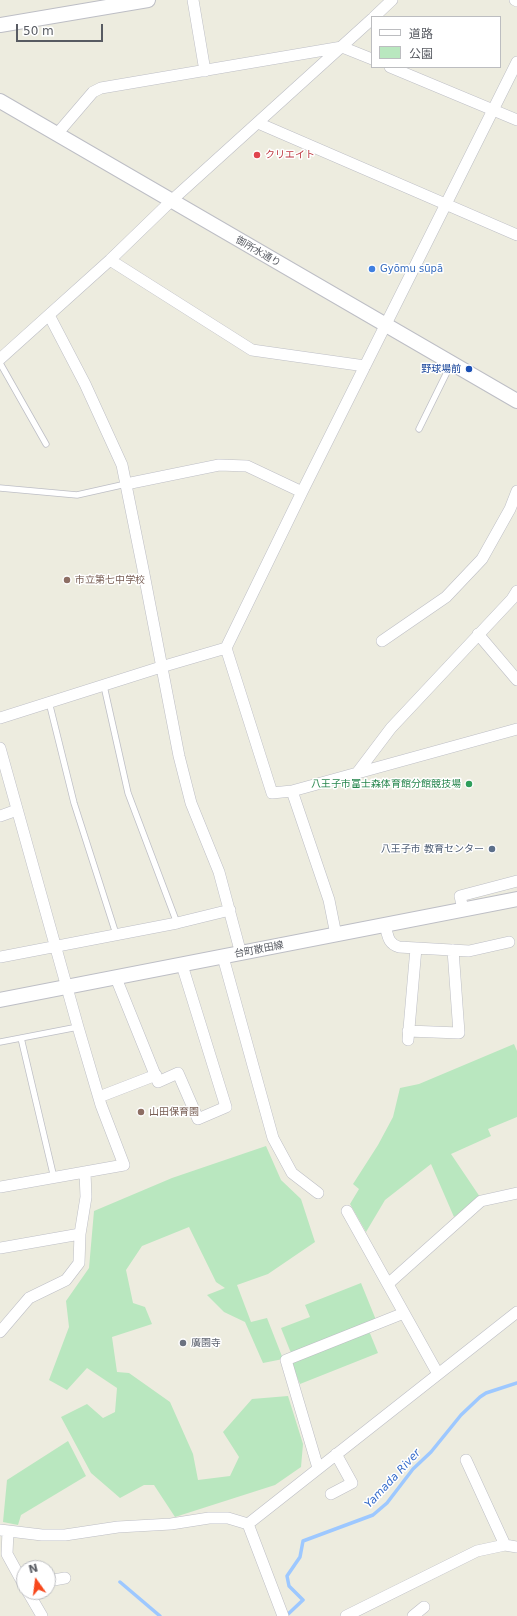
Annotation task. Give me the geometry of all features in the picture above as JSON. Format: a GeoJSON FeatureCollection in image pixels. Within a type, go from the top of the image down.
{"type":"FeatureCollection","features":[{"type":"Feature","properties":{"kind":"street"},"geometry":{"type":"LineString","coordinates":[[0,25],[148,0]]}},
{"type":"Feature","properties":{"kind":"street"},"geometry":{"type":"LineString","coordinates":[[193,0],[205,71]]}},
{"type":"Feature","properties":{"kind":"street"},"geometry":{"type":"LineString","coordinates":[[375,16],[392,0]]}},
{"type":"Feature","properties":{"kind":"street"},"geometry":{"type":"LineString","coordinates":[[0,359],[110,260],[171,201],[371,20]]}},
{"type":"Feature","properties":{"kind":"street"},"geometry":{"type":"LineString","coordinates":[[57,134],[93,92],[101,88],[342,47],[371,59]]}},
{"type":"Feature","properties":{"kind":"street"},"geometry":{"type":"LineString","coordinates":[[517,62],[302,492],[226,648],[272,793],[292,791],[517,730]]}},
{"type":"Feature","properties":{"kind":"street"},"geometry":{"type":"LineString","coordinates":[[392,68],[517,120]]}},
{"type":"Feature","properties":{"kind":"street","name":"御所水通り"},"geometry":{"type":"LineString","coordinates":[[0,101],[517,402]]}},
{"type":"Feature","properties":{"kind":"street"},"geometry":{"type":"LineString","coordinates":[[258,123],[517,235]]}},
{"type":"Feature","properties":{"kind":"street"},"geometry":{"type":"LineString","coordinates":[[110,260],[252,350],[365,366]]}},
{"type":"Feature","properties":{"kind":"street"},"geometry":{"type":"LineString","coordinates":[[49,315],[88,391],[122,465],[178,756],[191,803],[219,872],[241,954]]}},
{"type":"Feature","properties":{"kind":"street"},"geometry":{"type":"LineString","coordinates":[[126,484],[219,465],[247,466],[302,492]]}},
{"type":"Feature","properties":{"kind":"street"},"geometry":{"type":"LineString","coordinates":[[382,641],[446,597],[482,559],[510,509],[517,491]]}},
{"type":"Feature","properties":{"kind":"street"},"geometry":{"type":"LineString","coordinates":[[357,773],[390,728],[512,599],[517,591]]}},
{"type":"Feature","properties":{"kind":"street"},"geometry":{"type":"LineString","coordinates":[[478,634],[517,680]]}},
{"type":"Feature","properties":{"kind":"street"},"geometry":{"type":"LineString","coordinates":[[0,718],[226,648]]}},
{"type":"Feature","properties":{"kind":"street"},"geometry":{"type":"LineString","coordinates":[[0,748],[78,1027],[99,1097],[124,1165],[0,1187]]}},
{"type":"Feature","properties":{"kind":"street"},"geometry":{"type":"LineString","coordinates":[[292,791],[329,900],[336,935]]}},
{"type":"Feature","properties":{"kind":"street"},"geometry":{"type":"LineString","coordinates":[[0,816],[17,810]]}},
{"type":"Feature","properties":{"kind":"street"},"geometry":{"type":"LineString","coordinates":[[463,909],[460,896],[517,881]]}},
{"type":"Feature","properties":{"kind":"street","name":"台町散田線"},"geometry":{"type":"LineString","coordinates":[[0,1000],[223,958],[517,899]]}},
{"type":"Feature","properties":{"kind":"street"},"geometry":{"type":"LineString","coordinates":[[0,957],[177,923],[230,910]]}},
{"type":"Feature","properties":{"kind":"street"},"geometry":{"type":"LineString","coordinates":[[385,925],[389,941],[393,946],[469,952],[509,942]]}},
{"type":"Feature","properties":{"kind":"street"},"geometry":{"type":"LineString","coordinates":[[416,948],[408,1035],[459,1033],[453,950]]}},
{"type":"Feature","properties":{"kind":"street"},"geometry":{"type":"LineString","coordinates":[[223,958],[273,1138],[292,1173],[318,1193]]}},
{"type":"Feature","properties":{"kind":"street"},"geometry":{"type":"LineString","coordinates":[[116,978],[158,1082],[178,1073],[198,1119],[226,1107],[182,966]]}},
{"type":"Feature","properties":{"kind":"street"},"geometry":{"type":"LineString","coordinates":[[99,1097],[156,1075]]}},
{"type":"Feature","properties":{"kind":"street"},"geometry":{"type":"LineString","coordinates":[[0,1332],[29,1298],[66,1280],[79,1263],[80,1234],[86,1197],[85,1172]]}},
{"type":"Feature","properties":{"kind":"street"},"geometry":{"type":"LineString","coordinates":[[388,1284],[482,1201],[517,1193]]}},
{"type":"Feature","properties":{"kind":"street"},"geometry":{"type":"LineString","coordinates":[[347,1211],[438,1374]]}},
{"type":"Feature","properties":{"kind":"street"},"geometry":{"type":"LineString","coordinates":[[0,1248],[80,1234]]}},
{"type":"Feature","properties":{"kind":"street"},"geometry":{"type":"LineString","coordinates":[[248,1524],[517,1312]]}},
{"type":"Feature","properties":{"kind":"street"},"geometry":{"type":"LineString","coordinates":[[318,1468],[286,1360],[404,1313]]}},
{"type":"Feature","properties":{"kind":"street"},"geometry":{"type":"LineString","coordinates":[[331,1494],[352,1483],[336,1454]]}},
{"type":"Feature","properties":{"kind":"street"},"geometry":{"type":"LineString","coordinates":[[466,1460],[505,1545]]}},
{"type":"Feature","properties":{"kind":"street"},"geometry":{"type":"LineString","coordinates":[[16,1570],[7,1554],[4,1530],[42,1535],[65,1535],[215,1518],[228,1518],[248,1524]]}},
{"type":"Feature","properties":{"kind":"street"},"geometry":{"type":"LineString","coordinates":[[248,1524],[282,1613]]}},
{"type":"Feature","properties":{"kind":"street"},"geometry":{"type":"LineString","coordinates":[[352,1615],[477,1551],[505,1545],[517,1546]]}},
{"type":"Feature","properties":{"kind":"street"},"geometry":{"type":"LineString","coordinates":[[56,1580],[65,1578]]}},
{"type":"Feature","properties":{"kind":"street"},"geometry":{"type":"LineString","coordinates":[[33,1600],[42,1616]]}},
{"type":"Feature","properties":{"kind":"street"},"geometry":{"type":"LineString","coordinates":[[413,1616],[424,1607]]}},
{"type":"Feature","properties":{"kind":"lane"},"geometry":{"type":"LineString","coordinates":[[0,363],[46,444]]}},
{"type":"Feature","properties":{"kind":"lane"},"geometry":{"type":"LineString","coordinates":[[419,429],[452,364]]}},
{"type":"Feature","properties":{"kind":"lane"},"geometry":{"type":"LineString","coordinates":[[0,488],[77,495],[126,484]]}},
{"type":"Feature","properties":{"kind":"lane"},"geometry":{"type":"LineString","coordinates":[[104,686],[128,793],[177,923]]}},
{"type":"Feature","properties":{"kind":"lane"},"geometry":{"type":"LineString","coordinates":[[49,702],[74,803],[116,934]]}},
{"type":"Feature","properties":{"kind":"lane"},"geometry":{"type":"LineString","coordinates":[[0,1042],[78,1027]]}},
{"type":"Feature","properties":{"kind":"lane"},"geometry":{"type":"LineString","coordinates":[[21,1038],[54,1178]]}},
{"type":"Feature","properties":{"kind":"green space"},"geometry":{"type":"Polygon","coordinates":[[[514,1044],[517,1051],[517,1117],[488,1129],[491,1136],[451,1154],[480,1197],[454,1217],[431,1164],[385,1200],[366,1232],[350,1204],[359,1189],[353,1184],[378,1145],[393,1117],[400,1088],[419,1084],[514,1044]]]}},
{"type":"Feature","properties":{"kind":"green space"},"geometry":{"type":"Polygon","coordinates":[[[266,1146],[281,1180],[301,1199],[315,1242],[268,1274],[237,1285],[251,1322],[267,1318],[283,1359],[263,1363],[245,1322],[224,1312],[207,1295],[225,1288],[216,1282],[189,1227],[142,1246],[126,1270],[133,1303],[145,1307],[152,1324],[112,1337],[117,1372],[129,1373],[170,1402],[193,1454],[198,1480],[230,1476],[239,1457],[223,1432],[252,1399],[288,1396],[303,1444],[301,1467],[275,1485],[175,1517],[154,1485],[144,1485],[120,1498],[91,1473],[61,1417],[87,1404],[103,1418],[115,1412],[117,1388],[87,1368],[67,1390],[49,1380],[69,1327],[66,1301],[89,1268],[94,1211],[172,1178],[266,1146]]]}},
{"type":"Feature","properties":{"kind":"green space"},"geometry":{"type":"Polygon","coordinates":[[[361,1283],[376,1320],[291,1353],[281,1328],[310,1317],[305,1305],[361,1283]]]}},
{"type":"Feature","properties":{"kind":"green space"},"geometry":{"type":"Polygon","coordinates":[[[369,1331],[378,1353],[300,1384],[291,1363],[369,1331]]]}},
{"type":"Feature","properties":{"kind":"green space"},"geometry":{"type":"Polygon","coordinates":[[[68,1441],[86,1476],[21,1515],[18,1525],[3,1522],[7,1480],[68,1441]]]}},
{"type":"Feature","properties":{"kind":"waterway","name":"Yamada River"},"geometry":{"type":"LineString","coordinates":[[286,1616],[303,1600],[289,1586],[287,1576],[300,1557],[303,1541],[373,1515],[387,1503],[413,1469],[431,1452],[461,1415],[480,1397],[486,1393],[517,1383]]}},
{"type":"Feature","properties":{"kind":"waterway"},"geometry":{"type":"LineString","coordinates":[[120,1582],[160,1616]]}},
{"type":"Feature","properties":{"kind":"place","name":"クリエイト"},"geometry":{"type":"Point","coordinates":[257,155]}},
{"type":"Feature","properties":{"kind":"place","name":"Gyōmu sūpā"},"geometry":{"type":"Point","coordinates":[372,269]}},
{"type":"Feature","properties":{"kind":"place","name":"野球場前"},"geometry":{"type":"Point","coordinates":[469,369]}},
{"type":"Feature","properties":{"kind":"place","name":"市立第七中学校"},"geometry":{"type":"Point","coordinates":[67,580]}},
{"type":"Feature","properties":{"kind":"place","name":"八王子市富士森体育館分館競技場"},"geometry":{"type":"Point","coordinates":[469,784]}},
{"type":"Feature","properties":{"kind":"place","name":"八王子市 教育センター"},"geometry":{"type":"Point","coordinates":[492,849]}},
{"type":"Feature","properties":{"kind":"place","name":"山田保育園"},"geometry":{"type":"Point","coordinates":[141,1112]}},
{"type":"Feature","properties":{"kind":"place","name":"廣園寺"},"geometry":{"type":"Point","coordinates":[183,1343]}}]}
